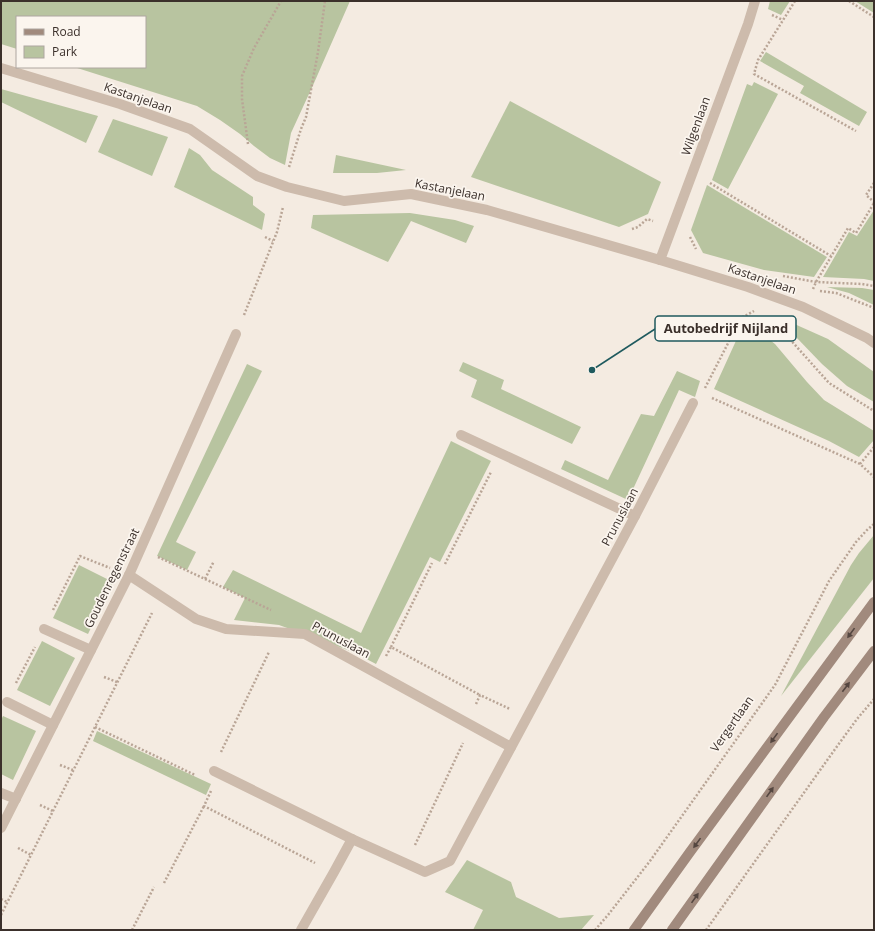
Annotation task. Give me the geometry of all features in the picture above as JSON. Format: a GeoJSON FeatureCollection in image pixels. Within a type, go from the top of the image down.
{"type":"FeatureCollection","features":[{"type":"Feature","properties":{"kind":"street","name":"Wilgenlaan"},"geometry":{"type":"LineString","coordinates":[[660,260],[748,24],[755,1]]}},
{"type":"Feature","properties":{"kind":"street","name":"Kastanjelaan"},"geometry":{"type":"LineString","coordinates":[[1,68],[120,104],[190,129],[257,176],[287,187],[344,201],[411,194],[487,210],[748,287],[803,306],[874,343]]}},
{"type":"Feature","properties":{"kind":"street","name":"Goudenregenstraat"},"geometry":{"type":"LineString","coordinates":[[1,828],[129,575],[236,334]]}},
{"type":"Feature","properties":{"kind":"street","name":"Prunuslaan"},"geometry":{"type":"LineString","coordinates":[[214,771],[425,872],[450,861],[635,516],[693,403]]}},
{"type":"Feature","properties":{"kind":"street"},"geometry":{"type":"LineString","coordinates":[[462,435],[635,516]]}},
{"type":"Feature","properties":{"kind":"street","name":"Prunuslaan"},"geometry":{"type":"LineString","coordinates":[[129,575],[196,619],[226,629],[304,634],[511,747]]}},
{"type":"Feature","properties":{"kind":"street"},"geometry":{"type":"LineString","coordinates":[[634,930],[874,602]]}},
{"type":"Feature","properties":{"kind":"street"},"geometry":{"type":"LineString","coordinates":[[44,629],[91,650]]}},
{"type":"Feature","properties":{"kind":"street"},"geometry":{"type":"LineString","coordinates":[[672,930],[824,717],[874,651]]}},
{"type":"Feature","properties":{"kind":"street"},"geometry":{"type":"LineString","coordinates":[[7,702],[53,726]]}},
{"type":"Feature","properties":{"kind":"street"},"geometry":{"type":"LineString","coordinates":[[1,792],[16,799]]}},
{"type":"Feature","properties":{"kind":"street"},"geometry":{"type":"LineString","coordinates":[[301,930],[352,838]]}},
{"type":"Feature","properties":{"kind":"path"},"geometry":{"type":"LineString","coordinates":[[249,148],[242,100],[242,76],[254,48],[282,1]]}},
{"type":"Feature","properties":{"kind":"path"},"geometry":{"type":"LineString","coordinates":[[306,117],[318,52],[325,1]]}},
{"type":"Feature","properties":{"kind":"path"},"geometry":{"type":"LineString","coordinates":[[795,1],[758,60],[754,74],[856,131]]}},
{"type":"Feature","properties":{"kind":"path"},"geometry":{"type":"LineString","coordinates":[[849,1],[874,17]]}},
{"type":"Feature","properties":{"kind":"path"},"geometry":{"type":"LineString","coordinates":[[692,173],[831,256]]}},
{"type":"Feature","properties":{"kind":"path"},"geometry":{"type":"LineString","coordinates":[[813,289],[848,228],[856,233],[874,202],[866,195],[874,183]]}},
{"type":"Feature","properties":{"kind":"path"},"geometry":{"type":"LineString","coordinates":[[236,334],[273,241],[265,237]]}},
{"type":"Feature","properties":{"kind":"path"},"geometry":{"type":"LineString","coordinates":[[816,282],[874,286]]}},
{"type":"Feature","properties":{"kind":"path"},"geometry":{"type":"LineString","coordinates":[[748,287],[762,307],[829,383],[874,411]]}},
{"type":"Feature","properties":{"kind":"path"},"geometry":{"type":"LineString","coordinates":[[693,403],[700,399],[741,318],[762,307]]}},
{"type":"Feature","properties":{"kind":"path"},"geometry":{"type":"LineString","coordinates":[[702,393],[860,464],[874,477]]}},
{"type":"Feature","properties":{"kind":"path"},"geometry":{"type":"LineString","coordinates":[[860,464],[874,446]]}},
{"type":"Feature","properties":{"kind":"path"},"geometry":{"type":"LineString","coordinates":[[445,564],[500,453]]}},
{"type":"Feature","properties":{"kind":"path","name":"Vergertlaan"},"geometry":{"type":"LineString","coordinates":[[595,930],[650,861],[775,685],[829,581],[856,542],[874,524]]}},
{"type":"Feature","properties":{"kind":"path"},"geometry":{"type":"LineString","coordinates":[[376,673],[391,647],[432,563]]}},
{"type":"Feature","properties":{"kind":"path"},"geometry":{"type":"LineString","coordinates":[[95,727],[209,781],[222,750],[278,632],[282,615],[205,579]]}},
{"type":"Feature","properties":{"kind":"path"},"geometry":{"type":"LineString","coordinates":[[1,915],[160,596]]}},
{"type":"Feature","properties":{"kind":"path"},"geometry":{"type":"LineString","coordinates":[[391,647],[480,695],[527,718]]}},
{"type":"Feature","properties":{"kind":"path"},"geometry":{"type":"LineString","coordinates":[[104,676],[117,682]]}},
{"type":"Feature","properties":{"kind":"path"},"geometry":{"type":"LineString","coordinates":[[406,864],[462,746],[468,724],[480,695]]}},
{"type":"Feature","properties":{"kind":"path"},"geometry":{"type":"LineString","coordinates":[[706,930],[838,745],[874,699]]}},
{"type":"Feature","properties":{"kind":"path"},"geometry":{"type":"LineString","coordinates":[[60,765],[73,770]]}},
{"type":"Feature","properties":{"kind":"path"},"geometry":{"type":"LineString","coordinates":[[164,883],[212,789]]}},
{"type":"Feature","properties":{"kind":"path"},"geometry":{"type":"LineString","coordinates":[[40,805],[54,811]]}},
{"type":"Feature","properties":{"kind":"path"},"geometry":{"type":"LineString","coordinates":[[204,806],[334,872]]}},
{"type":"Feature","properties":{"kind":"path"},"geometry":{"type":"LineString","coordinates":[[18,848],[31,855]]}},
{"type":"Feature","properties":{"kind":"path"},"geometry":{"type":"LineString","coordinates":[[132,930],[154,888]]}},
{"type":"Feature","properties":{"kind":"path"},"geometry":{"type":"LineString","coordinates":[[1,899],[8,902]]}},
{"type":"Feature","properties":{"kind":"green space"},"geometry":{"type":"Polygon","coordinates":[[[1,1],[350,1],[291,133],[285,165],[270,158],[240,134],[197,106],[77,68],[146,68],[146,16],[16,16],[16,49],[1,44],[1,1]]]}},
{"type":"Feature","properties":{"kind":"green space"},"geometry":{"type":"Polygon","coordinates":[[[770,1],[790,1],[781,15],[768,9],[770,1]]]}},
{"type":"Feature","properties":{"kind":"green space"},"geometry":{"type":"Polygon","coordinates":[[[855,1],[874,1],[874,13],[855,1]]]}},
{"type":"Feature","properties":{"kind":"green space"},"geometry":{"type":"Polygon","coordinates":[[[766,52],[867,112],[859,126],[800,93],[804,86],[760,61],[766,52]]]}},
{"type":"Feature","properties":{"kind":"green space"},"geometry":{"type":"Polygon","coordinates":[[[754,82],[778,94],[728,189],[712,180],[747,84],[752,86],[754,82]]]}},
{"type":"Feature","properties":{"kind":"green space"},"geometry":{"type":"Polygon","coordinates":[[[1,89],[98,116],[86,143],[1,102],[1,89]]]}},
{"type":"Feature","properties":{"kind":"green space"},"geometry":{"type":"Polygon","coordinates":[[[510,101],[661,182],[648,214],[619,227],[471,177],[510,101]]]}},
{"type":"Feature","properties":{"kind":"green space"},"geometry":{"type":"Polygon","coordinates":[[[113,119],[168,137],[152,176],[98,152],[113,119]]]}},
{"type":"Feature","properties":{"kind":"green space"},"geometry":{"type":"Polygon","coordinates":[[[189,148],[200,155],[212,170],[253,197],[253,205],[265,214],[262,230],[174,187],[189,148]]]}},
{"type":"Feature","properties":{"kind":"green space"},"geometry":{"type":"Polygon","coordinates":[[[336,155],[406,170],[377,173],[333,173],[336,155]]]}},
{"type":"Feature","properties":{"kind":"green space"},"geometry":{"type":"Polygon","coordinates":[[[707,185],[827,257],[814,277],[764,270],[703,253],[691,230],[707,185]]]}},
{"type":"Feature","properties":{"kind":"green space"},"geometry":{"type":"Polygon","coordinates":[[[874,210],[874,281],[864,279],[823,277],[849,232],[857,236],[874,210]]]}},
{"type":"Feature","properties":{"kind":"green space"},"geometry":{"type":"Polygon","coordinates":[[[410,213],[455,220],[474,226],[466,243],[411,221],[388,262],[311,228],[313,215],[410,213]]]}},
{"type":"Feature","properties":{"kind":"green space"},"geometry":{"type":"Polygon","coordinates":[[[827,287],[862,288],[874,290],[874,305],[849,293],[827,287]]]}},
{"type":"Feature","properties":{"kind":"green space"},"geometry":{"type":"Polygon","coordinates":[[[781,318],[828,339],[874,372],[874,402],[847,386],[822,364],[796,337],[781,318]]]}},
{"type":"Feature","properties":{"kind":"green space"},"geometry":{"type":"Polygon","coordinates":[[[745,321],[775,344],[824,400],[874,431],[874,440],[859,457],[829,441],[714,389],[745,321]]]}},
{"type":"Feature","properties":{"kind":"green space"},"geometry":{"type":"Polygon","coordinates":[[[463,362],[504,380],[501,389],[581,427],[572,444],[471,397],[477,380],[459,371],[463,362]]]}},
{"type":"Feature","properties":{"kind":"green space"},"geometry":{"type":"Polygon","coordinates":[[[247,364],[262,371],[176,542],[196,552],[187,570],[157,556],[247,364]]]}},
{"type":"Feature","properties":{"kind":"green space"},"geometry":{"type":"Polygon","coordinates":[[[677,371],[700,381],[695,397],[679,390],[628,500],[561,469],[565,460],[608,480],[641,414],[654,416],[677,371]]]}},
{"type":"Feature","properties":{"kind":"green space"},"geometry":{"type":"Polygon","coordinates":[[[451,441],[491,461],[440,562],[430,557],[376,664],[353,652],[279,625],[234,620],[245,598],[223,587],[233,570],[361,633],[451,441]]]}},
{"type":"Feature","properties":{"kind":"green space"},"geometry":{"type":"Polygon","coordinates":[[[874,535],[874,578],[781,696],[851,565],[874,535]]]}},
{"type":"Feature","properties":{"kind":"green space"},"geometry":{"type":"Polygon","coordinates":[[[79,565],[113,582],[88,634],[53,618],[79,565]]]}},
{"type":"Feature","properties":{"kind":"green space"},"geometry":{"type":"Polygon","coordinates":[[[42,641],[75,658],[50,706],[17,690],[42,641]]]}},
{"type":"Feature","properties":{"kind":"green space"},"geometry":{"type":"Polygon","coordinates":[[[3,716],[36,731],[13,780],[1,774],[1,720],[3,716]]]}},
{"type":"Feature","properties":{"kind":"green space"},"geometry":{"type":"Polygon","coordinates":[[[97,731],[211,784],[206,795],[93,741],[97,731]]]}},
{"type":"Feature","properties":{"kind":"green space"},"geometry":{"type":"Polygon","coordinates":[[[467,860],[511,882],[516,897],[559,918],[594,915],[581,930],[473,930],[483,910],[445,892],[467,860]]]}},
{"type":"Feature","properties":{"kind":"place","name":"Autobedrijf Nijland"},"geometry":{"type":"Point","coordinates":[592,370]}}]}
